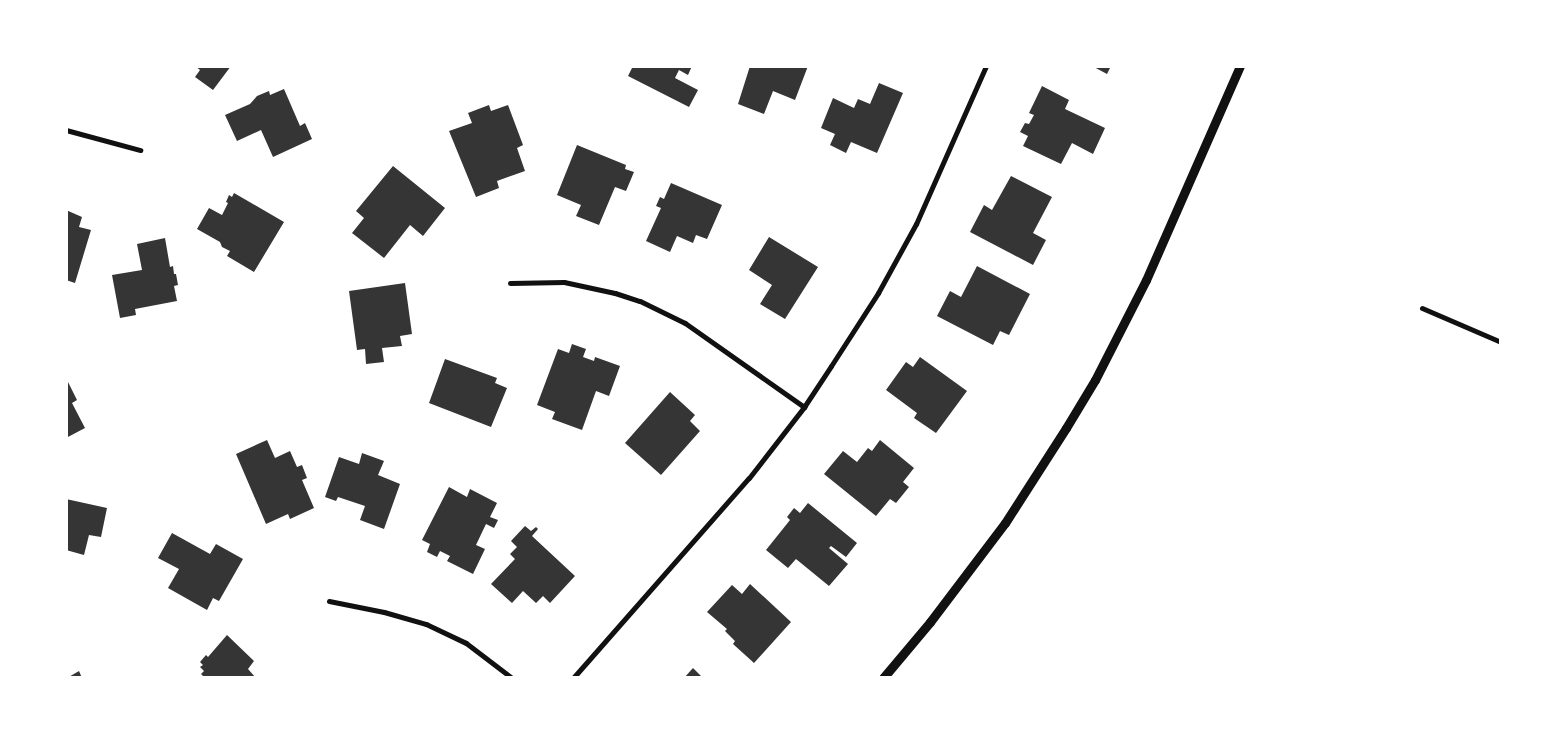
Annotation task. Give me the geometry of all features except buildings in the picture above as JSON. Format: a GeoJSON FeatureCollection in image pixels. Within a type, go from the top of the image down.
{"type":"FeatureCollection","features":[{"type":"Feature","properties":{"kind":"street"},"geometry":{"type":"LineString","coordinates":[[573,678],[744,484],[804,407],[855,330],[898,259],[933,189],[986,66]]}},
{"type":"Feature","properties":{"kind":"street"},"geometry":{"type":"LineString","coordinates":[[882,678],[930,622],[1005,523],[1076,412],[1146,280],[1240,66]]}},
{"type":"Feature","properties":{"kind":"street"},"geometry":{"type":"LineString","coordinates":[[66,130],[140,150]]}},
{"type":"Feature","properties":{"kind":"street"},"geometry":{"type":"LineString","coordinates":[[510,283],[564,282],[615,293],[640,301],[686,323],[804,407]]}},
{"type":"Feature","properties":{"kind":"street"},"geometry":{"type":"LineString","coordinates":[[1422,308],[1501,342]]}},
{"type":"Feature","properties":{"kind":"street"},"geometry":{"type":"LineString","coordinates":[[329,601],[384,612],[426,624],[466,643],[512,678]]}}]}
